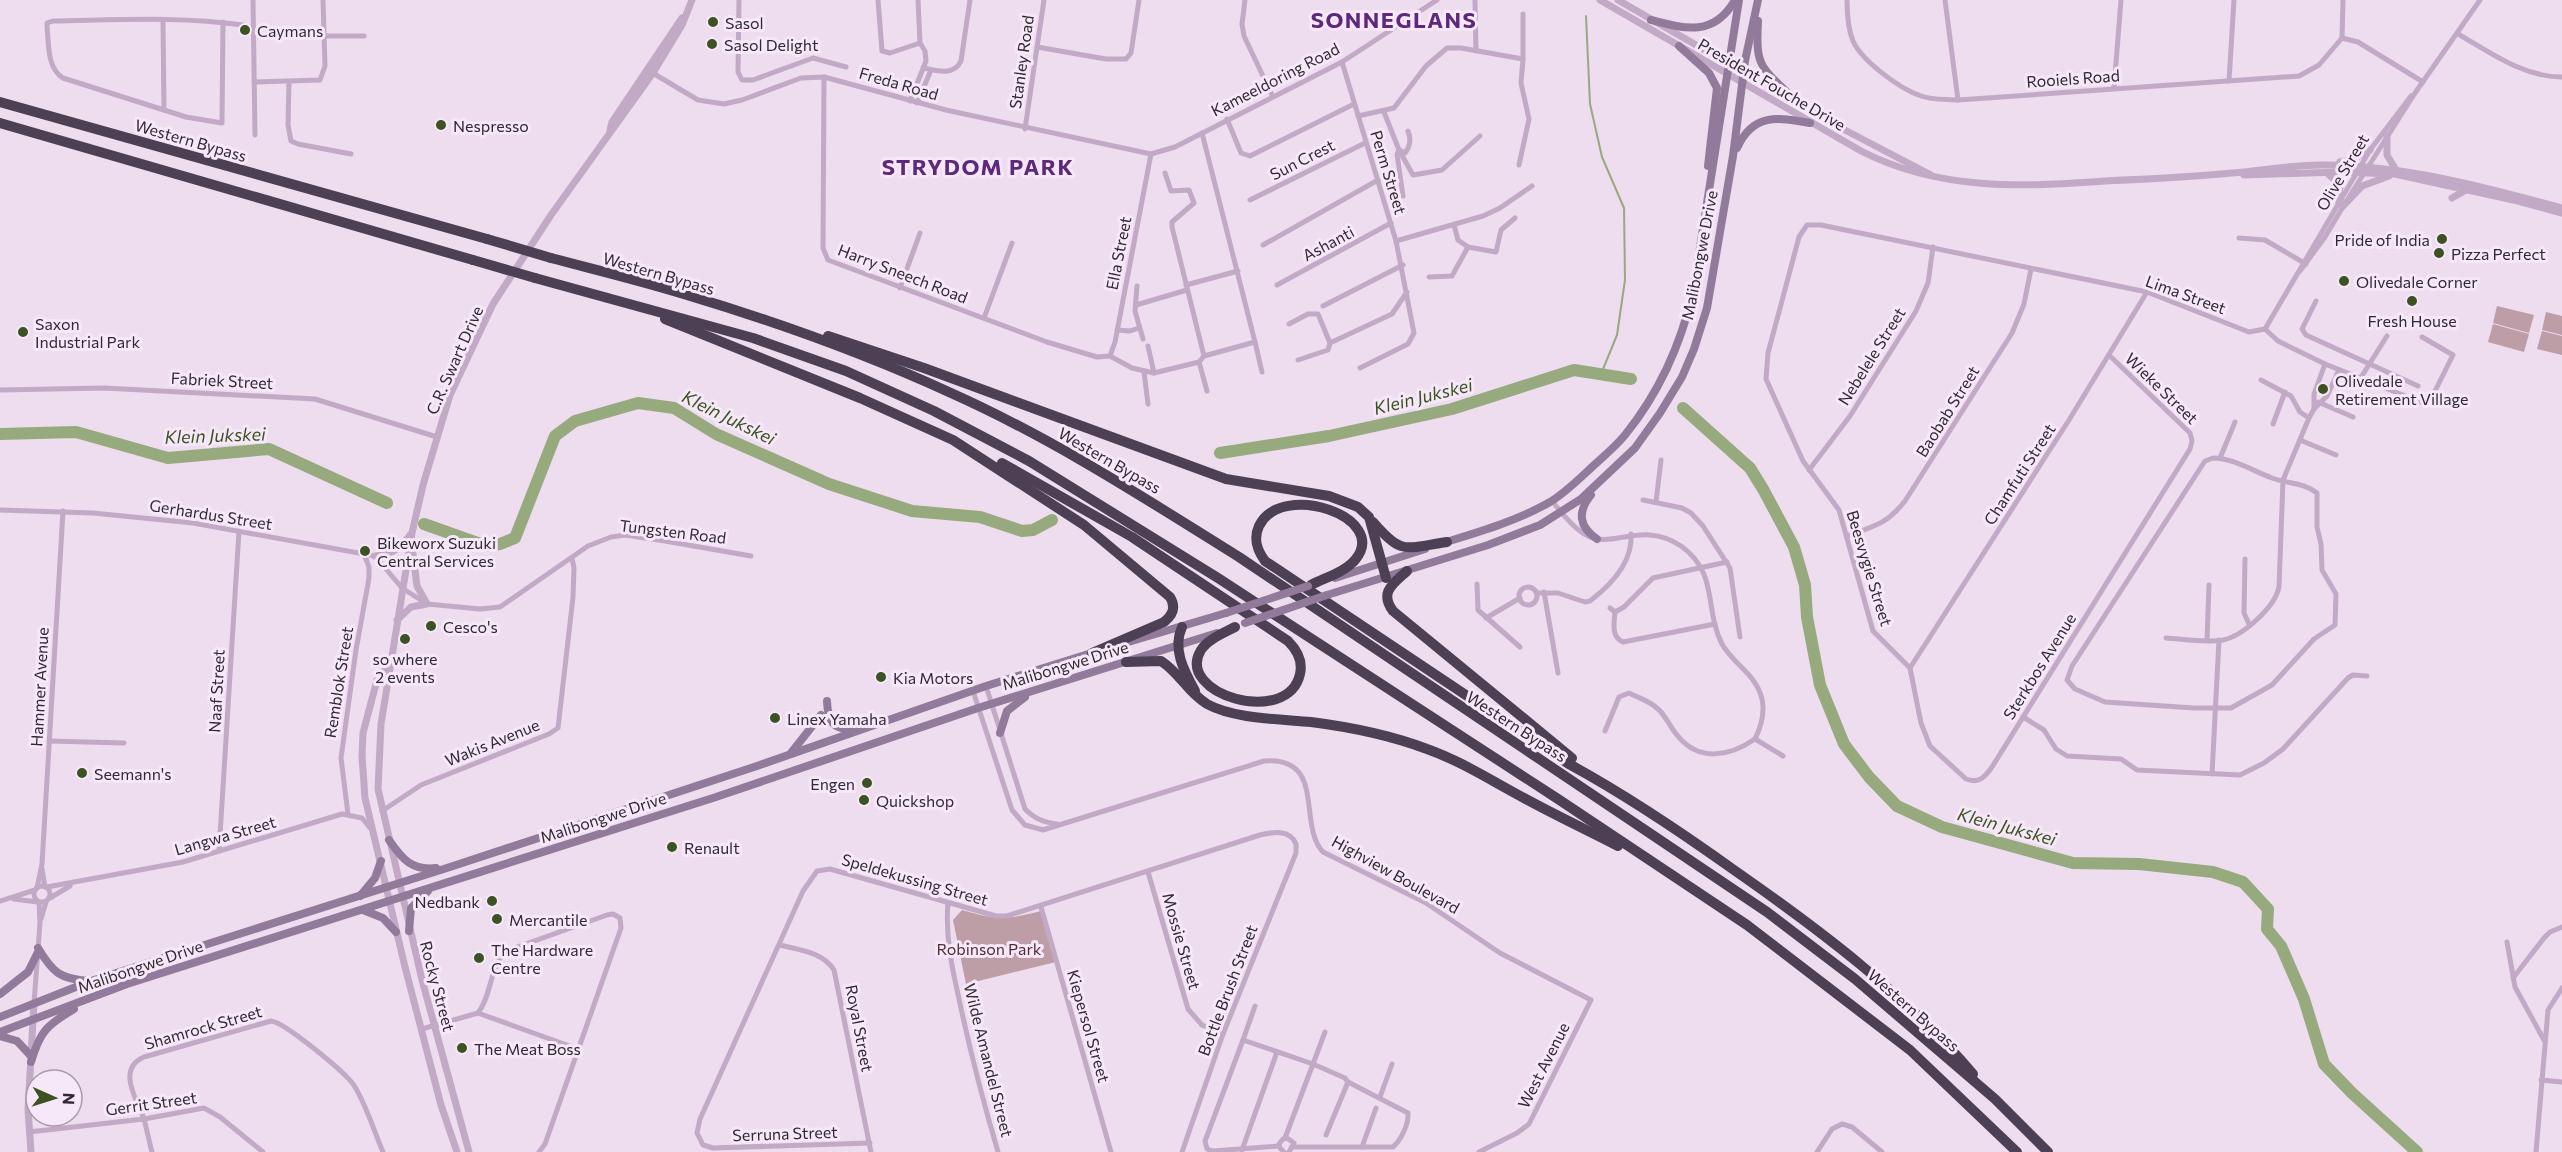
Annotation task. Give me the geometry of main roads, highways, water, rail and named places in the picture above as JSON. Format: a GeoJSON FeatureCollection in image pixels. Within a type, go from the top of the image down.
{"type":"FeatureCollection","features":[{"type":"Feature","properties":{"kind":"highway","name":"Western Bypass"},"geometry":{"type":"LineString","coordinates":[[0,102],[551,258],[687,294],[867,357],[953,393],[1051,443],[1239,557],[1767,912],[1855,979],[1995,1099],[2048,1152]]}},
{"type":"Feature","properties":{"kind":"highway","name":"Western Bypass"},"geometry":{"type":"LineString","coordinates":[[0,123],[535,278],[753,338],[846,371],[934,411],[1029,461],[1209,572],[1747,925],[1893,1036],[1967,1102],[2017,1152]]}},
{"type":"Feature","properties":{"kind":"highway"},"geometry":{"type":"LineString","coordinates":[[687,294],[864,346],[1204,472],[1247,484],[1329,496],[1358,507],[1387,538],[1399,546],[1410,547],[1447,542]]}},
{"type":"Feature","properties":{"kind":"highway"},"geometry":{"type":"LineString","coordinates":[[623,301],[860,398],[998,460],[1060,494],[1132,537],[1288,641],[1297,651],[1301,667],[1298,681],[1291,692],[1269,701],[1246,700],[1222,694],[1205,683],[1197,667],[1200,651],[1208,642],[1240,625]]}},
{"type":"Feature","properties":{"kind":"highway"},"geometry":{"type":"LineString","coordinates":[[953,440],[1084,525],[1170,597],[1173,603],[1173,613],[1164,622],[1092,652]]}},
{"type":"Feature","properties":{"kind":"highway"},"geometry":{"type":"LineString","coordinates":[[1310,586],[1346,567],[1356,559],[1360,548],[1357,528],[1349,519],[1322,508],[1297,505],[1273,510],[1265,517],[1256,533],[1256,545],[1264,561],[1559,757],[1601,781],[1700,846],[1833,940],[1949,1045],[1995,1099]]}},
{"type":"Feature","properties":{"kind":"highway"},"geometry":{"type":"LineString","coordinates":[[1369,517],[1386,578]]}},
{"type":"Feature","properties":{"kind":"highway"},"geometry":{"type":"LineString","coordinates":[[1407,571],[1390,587],[1387,594],[1387,603],[1393,611],[1601,781]]}},
{"type":"Feature","properties":{"kind":"highway"},"geometry":{"type":"LineString","coordinates":[[1182,627],[1178,646],[1187,676],[1198,697]]}},
{"type":"Feature","properties":{"kind":"highway"},"geometry":{"type":"LineString","coordinates":[[1126,662],[1161,661],[1174,671],[1187,690],[1207,704],[1229,711],[1350,728],[1425,748],[1455,761],[1550,812],[1656,864]]}},
{"type":"Feature","properties":{"kind":"main road"},"geometry":{"type":"LineString","coordinates":[[1651,20],[1684,27],[1702,27],[1724,16],[1735,0]]}},
{"type":"Feature","properties":{"kind":"main road","name":"Malibongwe Drive"},"geometry":{"type":"LineString","coordinates":[[0,1017],[91,981],[450,867],[788,755],[986,686],[1479,533],[1552,501],[1624,436],[1655,392],[1676,350],[1686,321],[1707,206],[1739,0]]}},
{"type":"Feature","properties":{"kind":"main road"},"geometry":{"type":"LineString","coordinates":[[1758,0],[1758,57],[1762,68],[1788,93]]}},
{"type":"Feature","properties":{"kind":"main road","name":"Malibongwe Drive"},"geometry":{"type":"LineString","coordinates":[[0,1034],[32,1019],[126,984],[713,798],[978,708],[1178,646],[1327,595],[1488,545],[1540,525],[1562,513],[1602,480],[1635,448],[1660,413],[1694,349],[1707,308],[1733,156],[1744,70],[1758,0]]}},
{"type":"Feature","properties":{"kind":"main road"},"geometry":{"type":"LineString","coordinates":[[1679,46],[1709,73],[1717,88],[1710,146],[1707,206]]}},
{"type":"Feature","properties":{"kind":"main road"},"geometry":{"type":"LineString","coordinates":[[1733,156],[1740,140],[1759,122],[1783,118],[1810,123]]}},
{"type":"Feature","properties":{"kind":"main road"},"geometry":{"type":"LineString","coordinates":[[1598,539],[1586,530],[1581,518],[1582,508],[1602,480]]}},
{"type":"Feature","properties":{"kind":"main road"},"geometry":{"type":"LineString","coordinates":[[1000,733],[1007,711],[1032,691]]}},
{"type":"Feature","properties":{"kind":"main road"},"geometry":{"type":"LineString","coordinates":[[827,701],[828,716],[831,722],[844,730],[857,731]]}},
{"type":"Feature","properties":{"kind":"main road"},"geometry":{"type":"LineString","coordinates":[[788,755],[821,715]]}},
{"type":"Feature","properties":{"kind":"main road"},"geometry":{"type":"LineString","coordinates":[[389,840],[400,856],[411,865],[429,869],[450,867]]}},
{"type":"Feature","properties":{"kind":"main road"},"geometry":{"type":"LineString","coordinates":[[360,896],[375,878],[381,861]]}},
{"type":"Feature","properties":{"kind":"main road"},"geometry":{"type":"LineString","coordinates":[[409,931],[411,908],[417,900],[436,886]]}},
{"type":"Feature","properties":{"kind":"main road"},"geometry":{"type":"LineString","coordinates":[[363,910],[384,918],[396,932]]}},
{"type":"Feature","properties":{"kind":"main road"},"geometry":{"type":"LineString","coordinates":[[0,994],[28,972],[38,950],[52,970],[58,974],[69,979],[91,981]]}},
{"type":"Feature","properties":{"kind":"main road"},"geometry":{"type":"LineString","coordinates":[[0,1034],[13,1038],[31,1059],[37,1042],[47,1027],[92,998]]}},
{"type":"Feature","properties":{"kind":"waterway"},"geometry":{"type":"LineString","coordinates":[[1586,16],[1590,104],[1602,157],[1624,208],[1625,280],[1617,335],[1601,374]]}},
{"type":"Feature","properties":{"kind":"waterway","name":"Klein Jukskei"},"geometry":{"type":"LineString","coordinates":[[1220,453],[1329,436],[1452,409],[1574,370],[1631,379]]}},
{"type":"Feature","properties":{"kind":"waterway","name":"Klein Jukskei"},"geometry":{"type":"LineString","coordinates":[[424,524],[486,546],[515,538],[555,436],[575,421],[638,403],[674,408],[716,434],[829,484],[912,511],[980,517],[1022,531],[1033,530],[1052,520]]}},
{"type":"Feature","properties":{"kind":"waterway","name":"Klein Jukskei"},"geometry":{"type":"LineString","coordinates":[[1683,408],[1750,468],[1763,489],[1794,547],[1805,585],[1807,617],[1820,685],[1844,744],[1869,777],[1897,806],[1942,827],[2073,863],[2139,864],[2213,872],[2243,882],[2268,909],[2267,929],[2281,946],[2304,999],[2324,1064],[2352,1093],[2417,1152]]}},
{"type":"Feature","properties":{"kind":"waterway","name":"Klein Jukskei"},"geometry":{"type":"LineString","coordinates":[[0,434],[76,432],[168,458],[269,449],[387,503]]}},
{"type":"Feature","properties":{"kind":"place","name":"Sasol"},"geometry":{"type":"Point","coordinates":[713,22]}},
{"type":"Feature","properties":{"kind":"place","name":"Caymans"},"geometry":{"type":"Point","coordinates":[245,30]}},
{"type":"Feature","properties":{"kind":"place","name":"Sasol Delight"},"geometry":{"type":"Point","coordinates":[712,44]}},
{"type":"Feature","properties":{"kind":"place","name":"Nespresso"},"geometry":{"type":"Point","coordinates":[441,125]}},
{"type":"Feature","properties":{"kind":"place","name":"Pride of India"},"geometry":{"type":"Point","coordinates":[2442,239]}},
{"type":"Feature","properties":{"kind":"place","name":"Pizza Perfect"},"geometry":{"type":"Point","coordinates":[2439,253]}},
{"type":"Feature","properties":{"kind":"place","name":"Olivedale Corner"},"geometry":{"type":"Point","coordinates":[2344,281]}},
{"type":"Feature","properties":{"kind":"place","name":"Fresh House"},"geometry":{"type":"Point","coordinates":[2412,301]}},
{"type":"Feature","properties":{"kind":"place","name":"Saxon Industrial Park"},"geometry":{"type":"Point","coordinates":[23,332]}},
{"type":"Feature","properties":{"kind":"place","name":"Olivedale Retirement Village"},"geometry":{"type":"Point","coordinates":[2323,389]}},
{"type":"Feature","properties":{"kind":"place","name":"Bikeworx Suzuki Central Services"},"geometry":{"type":"Point","coordinates":[365,551]}},
{"type":"Feature","properties":{"kind":"place","name":"Cesco's"},"geometry":{"type":"Point","coordinates":[431,626]}},
{"type":"Feature","properties":{"kind":"place","name":"so where 2 events"},"geometry":{"type":"Point","coordinates":[405,639]}},
{"type":"Feature","properties":{"kind":"place","name":"Kia Motors"},"geometry":{"type":"Point","coordinates":[881,677]}},
{"type":"Feature","properties":{"kind":"place","name":"Linex Yamaha"},"geometry":{"type":"Point","coordinates":[775,718]}},
{"type":"Feature","properties":{"kind":"place","name":"Seemann's"},"geometry":{"type":"Point","coordinates":[82,773]}},
{"type":"Feature","properties":{"kind":"place","name":"Engen"},"geometry":{"type":"Point","coordinates":[867,783]}},
{"type":"Feature","properties":{"kind":"place","name":"Quickshop"},"geometry":{"type":"Point","coordinates":[864,800]}},
{"type":"Feature","properties":{"kind":"place","name":"Renault"},"geometry":{"type":"Point","coordinates":[672,847]}},
{"type":"Feature","properties":{"kind":"place","name":"Nedbank"},"geometry":{"type":"Point","coordinates":[492,901]}},
{"type":"Feature","properties":{"kind":"place","name":"Mercantile"},"geometry":{"type":"Point","coordinates":[497,919]}},
{"type":"Feature","properties":{"kind":"place","name":"The Hardware Centre"},"geometry":{"type":"Point","coordinates":[479,958]}},
{"type":"Feature","properties":{"kind":"place","name":"The Meat Boss"},"geometry":{"type":"Point","coordinates":[462,1048]}},
{"type":"Feature","properties":{"kind":"district","name":"SONNEGLANS"},"geometry":{"type":"Point","coordinates":[1394,19]}},
{"type":"Feature","properties":{"kind":"district","name":"STRYDOM PARK"},"geometry":{"type":"Point","coordinates":[978,166]}},
{"type":"Feature","properties":{"kind":"park label","name":"Robinson Park"},"geometry":{"type":"Point","coordinates":[989,948]}}]}
